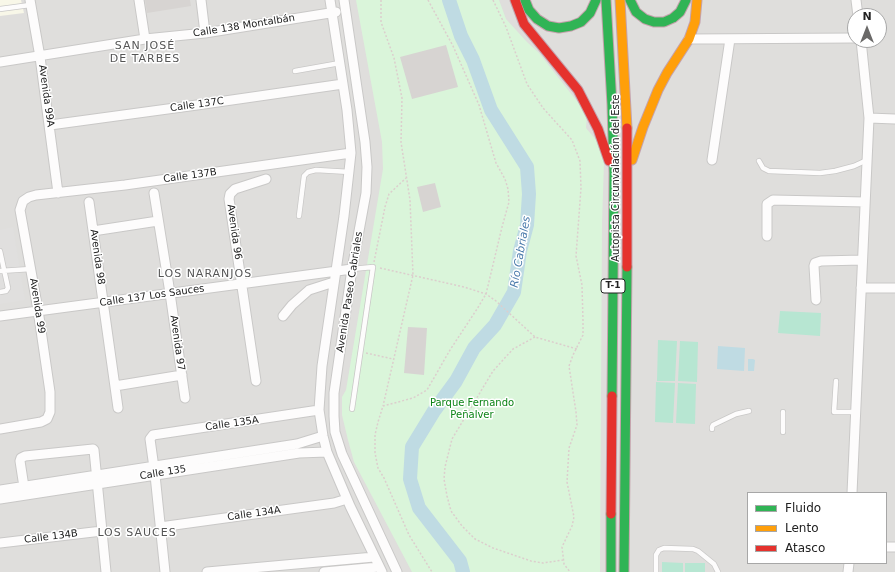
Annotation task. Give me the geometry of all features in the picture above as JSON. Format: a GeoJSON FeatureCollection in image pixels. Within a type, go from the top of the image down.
{"type":"FeatureCollection","features":[{"type":"Feature","properties":{"kind":"highway"},"geometry":{"type":"LineString","coordinates":[[515,0],[524,24],[578,90],[598,129],[614,173]]}},
{"type":"Feature","properties":{"kind":"highway"},"geometry":{"type":"LineString","coordinates":[[525,0],[529,10],[537,19],[548,26],[560,28],[581,22],[590,13],[596,0]]}},
{"type":"Feature","properties":{"kind":"highway","name":"Autopista Circunvalación del Este"},"geometry":{"type":"LineString","coordinates":[[606,0],[611,73],[614,173],[611,572]]}},
{"type":"Feature","properties":{"kind":"highway","name":"Autopista Circunvalación del Este"},"geometry":{"type":"LineString","coordinates":[[620,0],[627,105],[628,177],[624,572]]}},
{"type":"Feature","properties":{"kind":"highway"},"geometry":{"type":"LineString","coordinates":[[630,0],[636,12],[645,19],[654,22],[664,22],[673,18],[680,12],[686,0]]}},
{"type":"Feature","properties":{"kind":"highway"},"geometry":{"type":"LineString","coordinates":[[628,177],[650,108],[667,73],[689,39],[695,22],[698,0]]}},
{"type":"Feature","properties":{"kind":"street"},"geometry":{"type":"LineString","coordinates":[[139,0],[144,39]]}},
{"type":"Feature","properties":{"kind":"street"},"geometry":{"type":"LineString","coordinates":[[201,0],[206,33]]}},
{"type":"Feature","properties":{"kind":"street","name":"Avenida Paseo Cabriales"},"geometry":{"type":"LineString","coordinates":[[330,0],[347,110],[351,153],[350,172],[322,366],[319,410],[327,452],[374,557],[376,570]]}},
{"type":"Feature","properties":{"kind":"street","name":"Avenida Paseo Cabriales"},"geometry":{"type":"LineString","coordinates":[[344,0],[368,167],[366,193],[352,269],[334,393],[335,432],[342,454],[397,572]]}},
{"type":"Feature","properties":{"kind":"street","name":"Avenida 99A"},"geometry":{"type":"LineString","coordinates":[[30,2],[40,56],[58,193]]}},
{"type":"Feature","properties":{"kind":"street","name":"Calle 138 Montalbán"},"geometry":{"type":"LineString","coordinates":[[0,62],[144,39],[206,33],[346,10]]}},
{"type":"Feature","properties":{"kind":"street"},"geometry":{"type":"LineString","coordinates":[[689,39],[847,38]]}},
{"type":"Feature","properties":{"kind":"street"},"geometry":{"type":"LineString","coordinates":[[712,160],[730,39]]}},
{"type":"Feature","properties":{"kind":"street"},"geometry":{"type":"LineString","coordinates":[[852,492],[869,118],[861,48]]}},
{"type":"Feature","properties":{"kind":"street","name":"Calle 137C"},"geometry":{"type":"LineString","coordinates":[[50,125],[343,84]]}},
{"type":"Feature","properties":{"kind":"street"},"geometry":{"type":"LineString","coordinates":[[869,118],[895,119]]}},
{"type":"Feature","properties":{"kind":"street","name":"Calle 137B"},"geometry":{"type":"LineString","coordinates":[[29,197],[351,153]]}},
{"type":"Feature","properties":{"kind":"street","name":"Avenida 96"},"geometry":{"type":"LineString","coordinates":[[256,380],[229,199],[230,194],[235,189],[266,179]]}},
{"type":"Feature","properties":{"kind":"street","name":"Avenida 97"},"geometry":{"type":"LineString","coordinates":[[154,193],[185,398]]}},
{"type":"Feature","properties":{"kind":"street","name":"Avenida 99"},"geometry":{"type":"LineString","coordinates":[[0,428],[41,422],[47,419],[50,412],[50,392],[38,310],[20,210],[23,201],[29,197]]}},
{"type":"Feature","properties":{"kind":"street"},"geometry":{"type":"LineString","coordinates":[[766,236],[767,204],[773,200],[865,202]]}},
{"type":"Feature","properties":{"kind":"street","name":"Avenida 98"},"geometry":{"type":"LineString","coordinates":[[89,202],[118,408]]}},
{"type":"Feature","properties":{"kind":"street"},"geometry":{"type":"LineString","coordinates":[[93,231],[158,221]]}},
{"type":"Feature","properties":{"kind":"street"},"geometry":{"type":"LineString","coordinates":[[816,300],[815,263],[821,261],[862,260]]}},
{"type":"Feature","properties":{"kind":"street","name":"Calle 137 Los Sauces"},"geometry":{"type":"LineString","coordinates":[[0,316],[352,269]]}},
{"type":"Feature","properties":{"kind":"street"},"geometry":{"type":"LineString","coordinates":[[283,316],[292,305],[309,290],[334,282]]}},
{"type":"Feature","properties":{"kind":"street"},"geometry":{"type":"LineString","coordinates":[[861,288],[895,288]]}},
{"type":"Feature","properties":{"kind":"street"},"geometry":{"type":"LineString","coordinates":[[115,386],[182,375]]}},
{"type":"Feature","properties":{"kind":"street","name":"Calle 135A"},"geometry":{"type":"LineString","coordinates":[[155,471],[149,443],[153,435],[319,410]]}},
{"type":"Feature","properties":{"kind":"street","name":"Calle 135"},"geometry":{"type":"LineString","coordinates":[[155,471],[298,444],[323,436]]}},
{"type":"Feature","properties":{"kind":"street"},"geometry":{"type":"LineString","coordinates":[[24,487],[20,461],[21,458],[25,456],[91,448],[94,450],[106,572]]}},
{"type":"Feature","properties":{"kind":"street","name":"Calle 135"},"geometry":{"type":"LineString","coordinates":[[0,499],[97,480],[155,471],[299,453],[327,452]]}},
{"type":"Feature","properties":{"kind":"street"},"geometry":{"type":"LineString","coordinates":[[155,471],[164,572]]}},
{"type":"Feature","properties":{"kind":"street","name":"Calle 135"},"geometry":{"type":"LineString","coordinates":[[0,490],[97,480]]}},
{"type":"Feature","properties":{"kind":"street","name":"Calle 134A"},"geometry":{"type":"LineString","coordinates":[[160,527],[334,503],[347,499]]}},
{"type":"Feature","properties":{"kind":"street","name":"Calle 134B"},"geometry":{"type":"LineString","coordinates":[[0,543],[102,531]]}},
{"type":"Feature","properties":{"kind":"street"},"geometry":{"type":"LineString","coordinates":[[207,572],[374,557]]}},
{"type":"Feature","properties":{"kind":"street"},"geometry":{"type":"LineString","coordinates":[[324,572],[376,570]]}},
{"type":"Feature","properties":{"kind":"lane"},"geometry":{"type":"LineString","coordinates":[[0,9],[30,2]]}},
{"type":"Feature","properties":{"kind":"lane"},"geometry":{"type":"LineString","coordinates":[[295,71],[340,63]]}},
{"type":"Feature","properties":{"kind":"lane"},"geometry":{"type":"LineString","coordinates":[[759,161],[763,168],[769,171],[820,173],[836,171],[854,166],[866,160]]}},
{"type":"Feature","properties":{"kind":"lane"},"geometry":{"type":"LineString","coordinates":[[299,216],[304,176],[308,172],[316,170],[350,172]]}},
{"type":"Feature","properties":{"kind":"lane"},"geometry":{"type":"LineString","coordinates":[[0,253],[8,288],[6,291],[0,292]]}},
{"type":"Feature","properties":{"kind":"lane"},"geometry":{"type":"LineString","coordinates":[[352,269],[373,267],[352,409]]}},
{"type":"Feature","properties":{"kind":"lane"},"geometry":{"type":"LineString","coordinates":[[3,270],[31,269]]}},
{"type":"Feature","properties":{"kind":"lane"},"geometry":{"type":"LineString","coordinates":[[836,381],[834,412],[856,412]]}},
{"type":"Feature","properties":{"kind":"lane"},"geometry":{"type":"LineString","coordinates":[[712,429],[713,425],[736,414],[749,411]]}},
{"type":"Feature","properties":{"kind":"lane"},"geometry":{"type":"LineString","coordinates":[[783,412],[783,432]]}},
{"type":"Feature","properties":{"kind":"lane"},"geometry":{"type":"LineString","coordinates":[[656,572],[656,554],[659,550],[664,548],[693,549],[698,551],[714,564],[718,572]]}},
{"type":"Feature","properties":{"kind":"path"},"geometry":{"type":"LineString","coordinates":[[381,0],[382,22],[394,58],[402,98],[401,142],[411,206],[413,275],[376,435],[376,453],[378,468],[384,478],[409,535],[432,572]]}},
{"type":"Feature","properties":{"kind":"path"},"geometry":{"type":"LineString","coordinates":[[383,406],[413,398],[427,390],[450,350],[461,335],[486,294],[509,202],[508,189],[505,179],[496,163],[479,105],[453,46],[428,0]]}},
{"type":"Feature","properties":{"kind":"path"},"geometry":{"type":"LineString","coordinates":[[494,0],[527,84],[543,108],[572,140],[580,161],[581,188],[576,256],[582,285],[583,335],[569,366],[577,425],[569,448],[567,470],[567,482],[574,517],[572,526],[562,548],[564,564],[570,572]]}},
{"type":"Feature","properties":{"kind":"path"},"geometry":{"type":"LineString","coordinates":[[406,178],[389,194],[373,267],[464,287],[486,294],[496,301],[535,337],[577,349]]}},
{"type":"Feature","properties":{"kind":"path"},"geometry":{"type":"LineString","coordinates":[[535,337],[513,349],[493,372],[452,439],[445,467],[444,479],[451,511],[462,526],[475,539],[493,548],[531,561],[543,563],[563,560]]}},
{"type":"Feature","properties":{"kind":"path"},"geometry":{"type":"LineString","coordinates":[[360,352],[393,359]]}},
{"type":"Feature","properties":{"kind":"shaded area"},"geometry":{"type":"Polygon","coordinates":[[[0,0],[895,0],[895,572],[0,572],[0,0]]]}},
{"type":"Feature","properties":{"kind":"shaded area"},"geometry":{"type":"Polygon","coordinates":[[[0,0],[21,0],[24,13],[0,16],[0,0]]]}},
{"type":"Feature","properties":{"kind":"shaded area"},"geometry":{"type":"Polygon","coordinates":[[[13,227],[25,300],[0,304],[0,230],[13,227]]]}},
{"type":"Feature","properties":{"kind":"green space","name":"Parque Fernando Peñalver"},"geometry":{"type":"Polygon","coordinates":[[[356,0],[499,0],[506,19],[539,53],[587,114],[586,128],[602,147],[604,162],[602,223],[600,572],[412,572],[354,462],[342,415],[342,397],[346,390],[383,169],[382,142],[356,0]]]}},
{"type":"Feature","properties":{"kind":"green space"},"geometry":{"type":"Polygon","coordinates":[[[780,311],[821,313],[820,336],[778,333],[780,311]]]}},
{"type":"Feature","properties":{"kind":"green space"},"geometry":{"type":"Polygon","coordinates":[[[658,340],[677,341],[675,381],[657,381],[658,340]]]}},
{"type":"Feature","properties":{"kind":"green space"},"geometry":{"type":"Polygon","coordinates":[[[680,341],[698,342],[697,382],[678,381],[680,341]]]}},
{"type":"Feature","properties":{"kind":"green space"},"geometry":{"type":"Polygon","coordinates":[[[656,382],[675,383],[673,423],[655,422],[656,382]]]}},
{"type":"Feature","properties":{"kind":"green space"},"geometry":{"type":"Polygon","coordinates":[[[678,383],[696,384],[695,424],[676,423],[678,383]]]}},
{"type":"Feature","properties":{"kind":"green space"},"geometry":{"type":"Polygon","coordinates":[[[662,562],[683,563],[683,572],[662,572],[662,562]]]}},
{"type":"Feature","properties":{"kind":"green space"},"geometry":{"type":"Polygon","coordinates":[[[685,563],[705,563],[705,572],[685,572],[685,563]]]}},
{"type":"Feature","properties":{"kind":"water"},"geometry":{"type":"Polygon","coordinates":[[[718,346],[745,348],[744,371],[717,369],[718,346]]]}},
{"type":"Feature","properties":{"kind":"water"},"geometry":{"type":"Polygon","coordinates":[[[748,359],[755,360],[754,371],[748,371],[748,359]]]}},
{"type":"Feature","properties":{"kind":"building"},"geometry":{"type":"Polygon","coordinates":[[[145,0],[190,0],[191,6],[147,13],[145,0]]]}},
{"type":"Feature","properties":{"kind":"building"},"geometry":{"type":"Polygon","coordinates":[[[446,45],[458,87],[412,99],[400,57],[446,45]]]}},
{"type":"Feature","properties":{"kind":"building"},"geometry":{"type":"Polygon","coordinates":[[[435,183],[441,207],[423,212],[417,187],[435,183]]]}},
{"type":"Feature","properties":{"kind":"building"},"geometry":{"type":"Polygon","coordinates":[[[408,327],[427,328],[424,375],[404,373],[408,327]]]}},
{"type":"Feature","properties":{"kind":"waterway","name":"Río Cabriales"},"geometry":{"type":"LineString","coordinates":[[449,0],[461,36],[473,60],[491,110],[527,167],[529,194],[527,225],[520,251],[514,292],[495,325],[474,348],[456,381],[434,411],[412,447],[410,479],[419,508],[460,561],[463,572]]}},
{"type":"Feature","properties":{"kind":"traffic: fast"},"geometry":{"type":"LineString","coordinates":[[525,0],[529,10],[537,19],[548,26],[559,28],[571,26],[581,22],[590,13],[596,0]]}},
{"type":"Feature","properties":{"kind":"traffic: fast"},"geometry":{"type":"LineString","coordinates":[[606,0],[614,173],[612,396]]}},
{"type":"Feature","properties":{"kind":"traffic: fast"},"geometry":{"type":"LineString","coordinates":[[630,0],[636,12],[645,19],[654,22],[664,22],[673,18],[680,12],[686,0]]}},
{"type":"Feature","properties":{"kind":"traffic: fast"},"geometry":{"type":"LineString","coordinates":[[624,572],[627,267]]}},
{"type":"Feature","properties":{"kind":"traffic: fast"},"geometry":{"type":"LineString","coordinates":[[611,514],[611,572]]}},
{"type":"Feature","properties":{"kind":"traffic: slow"},"geometry":{"type":"LineString","coordinates":[[620,0],[627,128]]}},
{"type":"Feature","properties":{"kind":"traffic: slow"},"geometry":{"type":"LineString","coordinates":[[632,160],[658,90],[689,39],[695,22],[697,0]]}},
{"type":"Feature","properties":{"kind":"traffic: jam"},"geometry":{"type":"LineString","coordinates":[[515,0],[524,24],[578,90],[598,129],[609,161]]}},
{"type":"Feature","properties":{"kind":"traffic: jam"},"geometry":{"type":"LineString","coordinates":[[627,128],[627,267]]}},
{"type":"Feature","properties":{"kind":"traffic: jam"},"geometry":{"type":"LineString","coordinates":[[611,514],[612,396]]}},
{"type":"Feature","properties":{"kind":"district","name":"SAN JOSÉ DE TARBES"},"geometry":{"type":"Point","coordinates":[145,52]}},
{"type":"Feature","properties":{"kind":"district","name":"LOS NARANJOS"},"geometry":{"type":"Point","coordinates":[205,274]}},
{"type":"Feature","properties":{"kind":"district","name":"LOS SAUCES"},"geometry":{"type":"Point","coordinates":[137,533]}}]}
